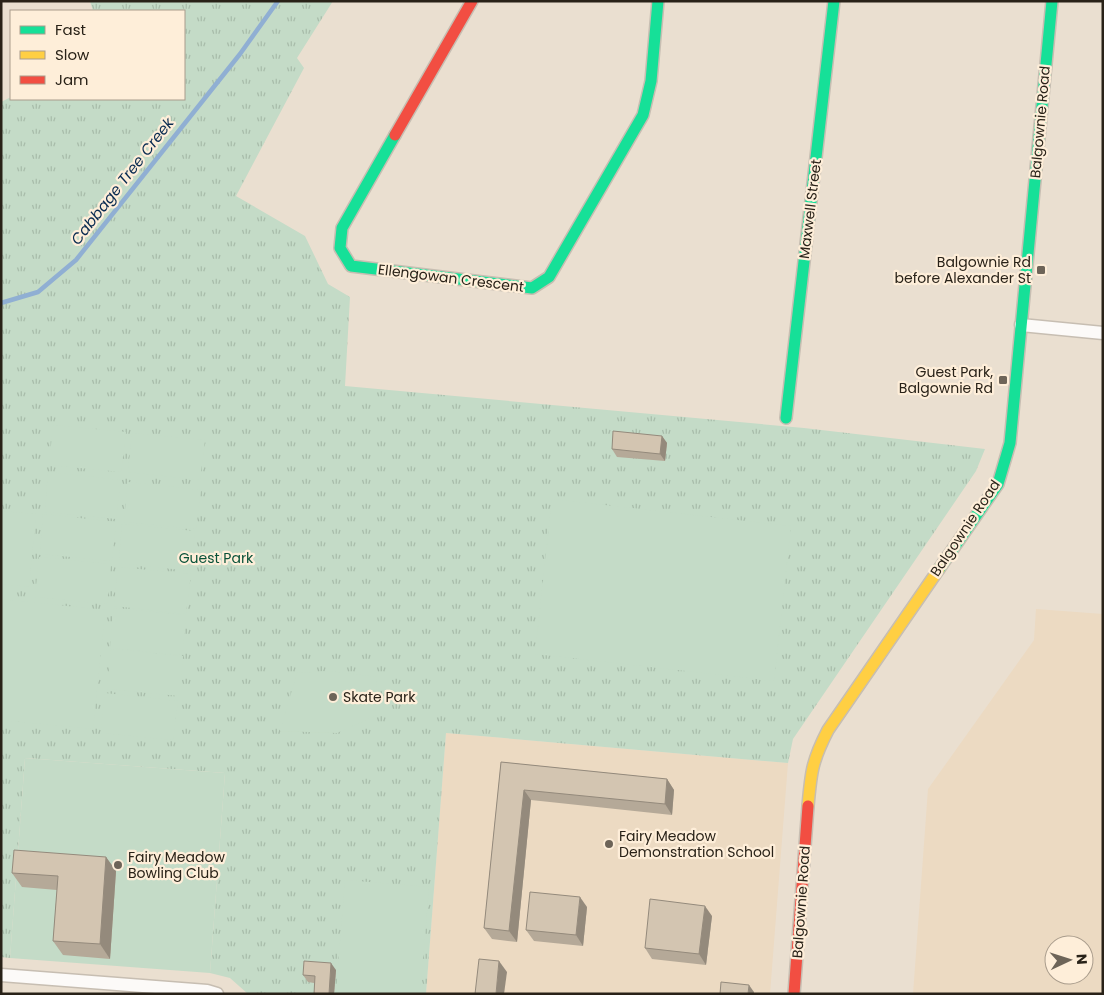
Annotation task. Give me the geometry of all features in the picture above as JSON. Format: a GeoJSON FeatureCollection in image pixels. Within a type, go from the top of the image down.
{"type":"FeatureCollection","features":[{"type":"Feature","properties":{"kind":"street","name":"Ellengowan Crescent"},"geometry":{"type":"LineString","coordinates":[[472,1],[342,228],[338,240],[341,253],[351,266],[512,287],[532,288],[550,277],[643,115],[650,81],[658,1]]}},
{"type":"Feature","properties":{"kind":"street","name":"Maxwell Street"},"geometry":{"type":"LineString","coordinates":[[786,418],[834,1]]}},
{"type":"Feature","properties":{"kind":"street","name":"Balgownie Road"},"geometry":{"type":"LineString","coordinates":[[794,994],[811,772],[815,755],[834,722],[998,484],[1010,443],[1052,1]]}},
{"type":"Feature","properties":{"kind":"street"},"geometry":{"type":"LineString","coordinates":[[1021,325],[1103,333]]}},
{"type":"Feature","properties":{"kind":"street"},"geometry":{"type":"LineString","coordinates":[[1,975],[217,994]]}},
{"type":"Feature","properties":{"kind":"shaded area"},"geometry":{"type":"Polygon","coordinates":[[[1036,609],[1103,614],[1103,994],[913,994],[928,789],[1034,640],[1036,609]]]}},
{"type":"Feature","properties":{"kind":"shaded area","name":"Fairy Meadow Demonstration School"},"geometry":{"type":"Polygon","coordinates":[[[446,733],[788,763],[770,994],[426,994],[446,733]]]}},
{"type":"Feature","properties":{"kind":"green space","name":"Guest Park"},"geometry":{"type":"Polygon","coordinates":[[[90,1],[333,1],[297,58],[304,68],[236,196],[305,236],[328,284],[350,297],[345,386],[804,428],[985,449],[976,471],[793,739],[788,763],[446,733],[426,994],[248,994],[230,978],[210,973],[225,773],[25,758],[10,958],[1,957],[1,102],[10,98],[10,100],[185,100],[185,10],[93,10],[90,1]]]}},
{"type":"Feature","properties":{"kind":"green space"},"geometry":{"type":"Polygon","coordinates":[[[53,425],[126,432],[121,472],[49,465],[53,425]]]}},
{"type":"Feature","properties":{"kind":"green space"},"geometry":{"type":"Polygon","coordinates":[[[132,433],[205,440],[200,480],[128,472],[132,433]]]}},
{"type":"Feature","properties":{"kind":"green space"},"geometry":{"type":"Polygon","coordinates":[[[48,472],[121,480],[116,519],[45,512],[48,472]]]}},
{"type":"Feature","properties":{"kind":"green space"},"geometry":{"type":"Polygon","coordinates":[[[128,482],[201,490],[196,529],[124,522],[128,482]]]}},
{"type":"Feature","properties":{"kind":"green space"},"geometry":{"type":"Polygon","coordinates":[[[552,499],[791,526],[774,681],[535,654],[552,499]]]}},
{"type":"Feature","properties":{"kind":"green space"},"geometry":{"type":"Polygon","coordinates":[[[1,511],[36,514],[29,587],[1,584],[1,511]]]}},
{"type":"Feature","properties":{"kind":"green space"},"geometry":{"type":"Polygon","coordinates":[[[43,514],[116,522],[112,561],[40,554],[43,514]]]}},
{"type":"Feature","properties":{"kind":"green space"},"geometry":{"type":"Polygon","coordinates":[[[122,524],[195,531],[190,571],[119,563],[122,524]]]}},
{"type":"Feature","properties":{"kind":"green space"},"geometry":{"type":"Polygon","coordinates":[[[39,557],[111,564],[107,604],[35,597],[39,557]]]}},
{"type":"Feature","properties":{"kind":"green space"},"geometry":{"type":"Polygon","coordinates":[[[118,567],[191,574],[186,614],[114,606],[118,567]]]}},
{"type":"Feature","properties":{"kind":"green space"},"geometry":{"type":"Polygon","coordinates":[[[1,599],[105,610],[93,729],[1,720],[1,599]]]}},
{"type":"Feature","properties":{"kind":"green space"},"geometry":{"type":"Polygon","coordinates":[[[114,608],[186,615],[182,655],[110,648],[114,608]]]}},
{"type":"Feature","properties":{"kind":"green space"},"geometry":{"type":"Polygon","coordinates":[[[111,649],[183,656],[179,696],[107,689],[111,649]]]}},
{"type":"Feature","properties":{"kind":"green space","name":"Skate Park"},"geometry":{"type":"Polygon","coordinates":[[[330,671],[377,677],[375,716],[337,733],[280,731],[297,673],[330,671]]]}},
{"type":"Feature","properties":{"kind":"green space"},"geometry":{"type":"Polygon","coordinates":[[[105,693],[178,701],[173,740],[101,733],[105,693]]]}},
{"type":"Feature","properties":{"kind":"green space","name":"Fairy Meadow Bowling Club"},"geometry":{"type":"Polygon","coordinates":[[[25,758],[225,773],[210,973],[10,958],[25,758]]]}},
{"type":"Feature","properties":{"kind":"green space"},"geometry":{"type":"Polygon","coordinates":[[[345,880],[429,887],[420,994],[336,994],[345,880]]]}},
{"type":"Feature","properties":{"kind":"building"},"geometry":{"type":"Polygon","coordinates":[[[613,431],[662,436],[660,454],[612,449],[613,431]]]}},
{"type":"Feature","properties":{"kind":"building"},"geometry":{"type":"Polygon","coordinates":[[[501,762],[667,779],[665,804],[524,790],[509,931],[484,928],[501,762]]]}},
{"type":"Feature","properties":{"kind":"building"},"geometry":{"type":"Polygon","coordinates":[[[14,850],[106,857],[100,944],[53,941],[58,876],[12,873],[14,850]]]}},
{"type":"Feature","properties":{"kind":"building"},"geometry":{"type":"Polygon","coordinates":[[[530,892],[580,897],[576,935],[526,930],[530,892]]]}},
{"type":"Feature","properties":{"kind":"building"},"geometry":{"type":"Polygon","coordinates":[[[650,899],[705,906],[699,954],[645,948],[650,899]]]}},
{"type":"Feature","properties":{"kind":"building"},"geometry":{"type":"Polygon","coordinates":[[[479,959],[499,961],[496,994],[475,994],[479,959]]]}},
{"type":"Feature","properties":{"kind":"building"},"geometry":{"type":"Polygon","coordinates":[[[304,961],[331,963],[329,994],[314,994],[315,976],[303,975],[304,961]]]}},
{"type":"Feature","properties":{"kind":"building"},"geometry":{"type":"Polygon","coordinates":[[[721,982],[749,985],[748,994],[720,994],[721,982]]]}},
{"type":"Feature","properties":{"kind":"waterway","name":"Cabbage Tree Creek"},"geometry":{"type":"LineString","coordinates":[[1,303],[38,292],[76,260],[240,54],[278,1]]}},
{"type":"Feature","properties":{"kind":"traffic: fast"},"geometry":{"type":"LineString","coordinates":[[395,135],[342,228],[340,248],[351,266],[532,288],[549,277],[643,115],[651,81],[658,1]]}},
{"type":"Feature","properties":{"kind":"traffic: fast"},"geometry":{"type":"LineString","coordinates":[[786,418],[834,1]]}},
{"type":"Feature","properties":{"kind":"traffic: fast"},"geometry":{"type":"LineString","coordinates":[[939,569],[998,484],[1010,443],[1052,1]]}},
{"type":"Feature","properties":{"kind":"traffic: slow"},"geometry":{"type":"LineString","coordinates":[[808,806],[813,767],[828,730],[939,569]]}},
{"type":"Feature","properties":{"kind":"traffic: jam"},"geometry":{"type":"LineString","coordinates":[[395,135],[472,1]]}},
{"type":"Feature","properties":{"kind":"traffic: jam"},"geometry":{"type":"LineString","coordinates":[[794,994],[808,806]]}},
{"type":"Feature","properties":{"kind":"place","name":"Balgownie Rd before Alexander St"},"geometry":{"type":"Point","coordinates":[1041,270]}},
{"type":"Feature","properties":{"kind":"place","name":"Guest Park, Balgownie Rd"},"geometry":{"type":"Point","coordinates":[1003,380]}},
{"type":"Feature","properties":{"kind":"place","name":"Skate Park"},"geometry":{"type":"Point","coordinates":[333,697]}},
{"type":"Feature","properties":{"kind":"place","name":"Fairy Meadow Demonstration School"},"geometry":{"type":"Point","coordinates":[609,844]}},
{"type":"Feature","properties":{"kind":"place","name":"Fairy Meadow Bowling Club"},"geometry":{"type":"Point","coordinates":[118,865]}}]}
